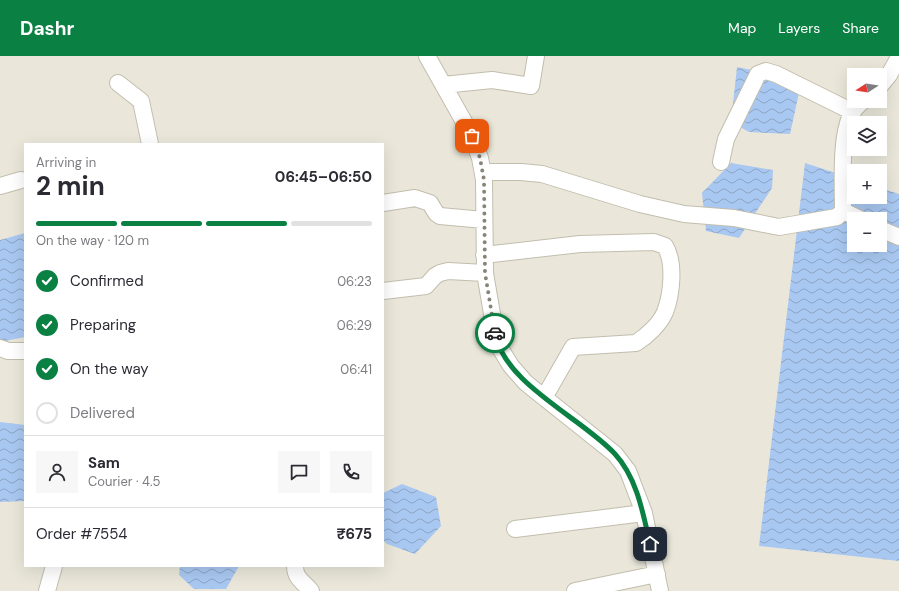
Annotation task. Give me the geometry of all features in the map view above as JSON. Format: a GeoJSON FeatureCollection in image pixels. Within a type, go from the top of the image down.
{"type":"FeatureCollection","features":[{"type":"Feature","properties":{"kind":"street"},"geometry":{"type":"LineString","coordinates":[[427,56],[472,136],[480,158],[483,172],[485,273],[497,343],[511,366],[526,383],[545,396],[615,454],[628,471],[644,513],[660,591]]}},
{"type":"Feature","properties":{"kind":"street"},"geometry":{"type":"LineString","coordinates":[[443,85],[492,80],[531,86],[536,56]]}},
{"type":"Feature","properties":{"kind":"street"},"geometry":{"type":"LineString","coordinates":[[887,77],[899,57]]}},
{"type":"Feature","properties":{"kind":"street"},"geometry":{"type":"LineString","coordinates":[[721,162],[731,127],[758,74],[766,71],[776,74],[847,102]]}},
{"type":"Feature","properties":{"kind":"street"},"geometry":{"type":"LineString","coordinates":[[118,83],[141,101],[150,143]]}},
{"type":"Feature","properties":{"kind":"street"},"geometry":{"type":"LineString","coordinates":[[483,172],[521,172],[542,174],[640,204],[684,214],[734,218],[779,227],[837,217],[843,211],[843,168],[846,140],[857,108]]}},
{"type":"Feature","properties":{"kind":"street"},"geometry":{"type":"LineString","coordinates":[[0,186],[22,180]]}},
{"type":"Feature","properties":{"kind":"street"},"geometry":{"type":"LineString","coordinates":[[384,203],[415,198],[430,203],[436,213],[440,216],[484,220]]}},
{"type":"Feature","properties":{"kind":"street"},"geometry":{"type":"LineString","coordinates":[[843,211],[847,213]]}},
{"type":"Feature","properties":{"kind":"street"},"geometry":{"type":"LineString","coordinates":[[887,232],[899,238]]}},
{"type":"Feature","properties":{"kind":"street"},"geometry":{"type":"LineString","coordinates":[[484,255],[580,244],[654,242],[666,246],[671,255],[672,276],[665,312],[654,328],[645,338],[636,343],[572,347],[545,396]]}},
{"type":"Feature","properties":{"kind":"street"},"geometry":{"type":"LineString","coordinates":[[384,291],[426,286],[435,276],[448,271],[485,273]]}},
{"type":"Feature","properties":{"kind":"street"},"geometry":{"type":"LineString","coordinates":[[0,348],[8,351],[24,351]]}},
{"type":"Feature","properties":{"kind":"street"},"geometry":{"type":"LineString","coordinates":[[515,529],[644,513]]}},
{"type":"Feature","properties":{"kind":"street"},"geometry":{"type":"LineString","coordinates":[[47,591],[54,567]]}},
{"type":"Feature","properties":{"kind":"street"},"geometry":{"type":"LineString","coordinates":[[296,567],[295,573],[299,580],[311,591]]}},
{"type":"Feature","properties":{"kind":"street"},"geometry":{"type":"LineString","coordinates":[[575,591],[657,574]]}},
{"type":"Feature","properties":{"kind":"shaded area"},"geometry":{"type":"Polygon","coordinates":[[[0,56],[899,56],[899,591],[0,591],[0,56]]]}},
{"type":"Feature","properties":{"kind":"water"},"geometry":{"type":"Polygon","coordinates":[[[737,67],[771,74],[799,93],[790,134],[749,132],[731,122],[737,67]]]}},
{"type":"Feature","properties":{"kind":"water"},"geometry":{"type":"Polygon","coordinates":[[[731,163],[773,170],[772,188],[739,238],[706,231],[702,193],[731,163]]]}},
{"type":"Feature","properties":{"kind":"water"},"geometry":{"type":"Polygon","coordinates":[[[805,163],[847,177],[847,204],[887,204],[887,190],[899,194],[899,561],[759,546],[805,163]]]}},
{"type":"Feature","properties":{"kind":"water"},"geometry":{"type":"Polygon","coordinates":[[[24,233],[24,337],[0,342],[0,240],[24,233]]]}},
{"type":"Feature","properties":{"kind":"water"},"geometry":{"type":"Polygon","coordinates":[[[0,422],[24,425],[24,501],[0,502],[0,422]]]}},
{"type":"Feature","properties":{"kind":"water"},"geometry":{"type":"Polygon","coordinates":[[[402,484],[436,497],[441,526],[415,554],[387,544],[384,541],[384,493],[402,484]]]}},
{"type":"Feature","properties":{"kind":"water"},"geometry":{"type":"Polygon","coordinates":[[[180,567],[238,567],[226,589],[194,589],[179,575],[180,567]]]}},
{"type":"Feature","properties":{"kind":"way so far"},"geometry":{"type":"LineString","coordinates":[[472,136],[480,158],[484,180],[485,273],[495,333]]}},
{"type":"Feature","properties":{"kind":"route"},"geometry":{"type":"LineString","coordinates":[[495,333],[497,343],[511,366],[526,383],[545,396],[615,454],[628,471],[639,496],[650,544]]}}]}
